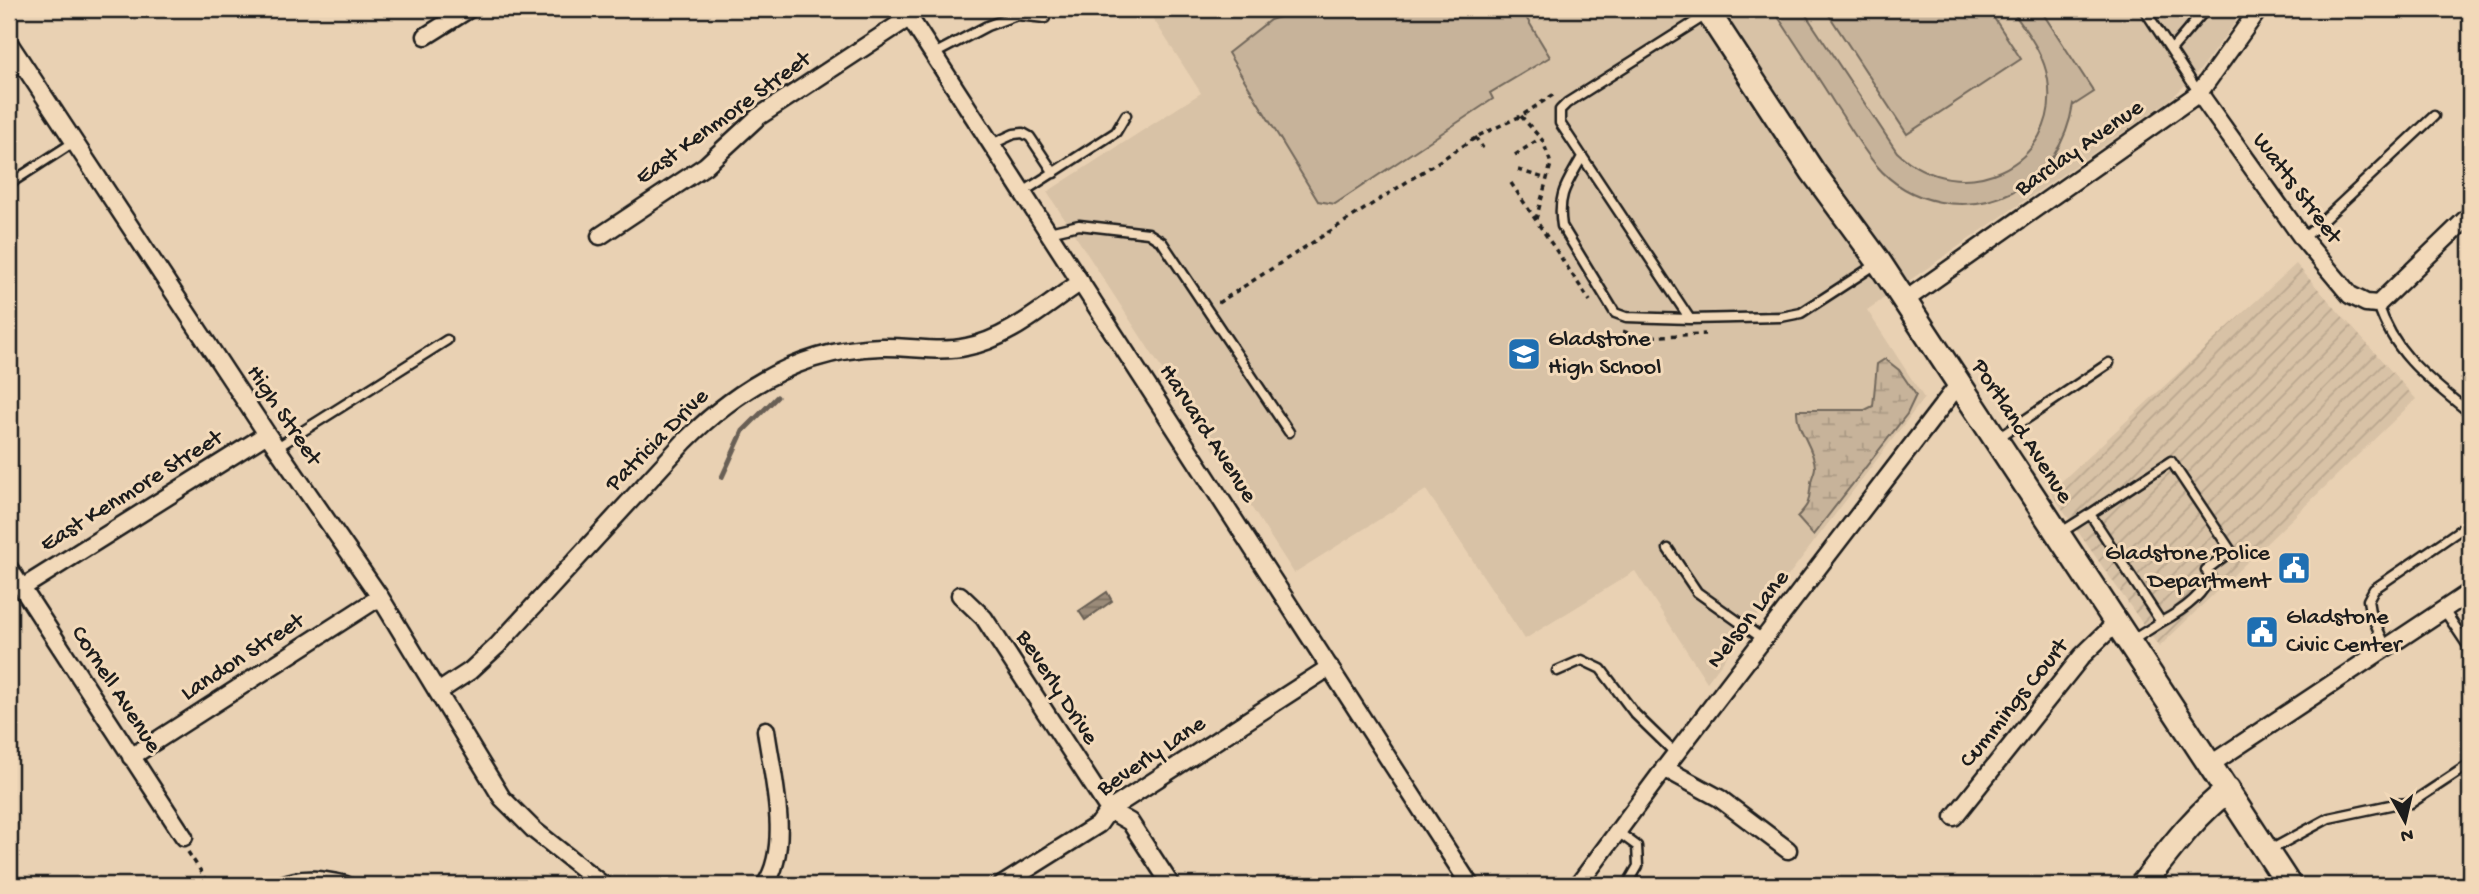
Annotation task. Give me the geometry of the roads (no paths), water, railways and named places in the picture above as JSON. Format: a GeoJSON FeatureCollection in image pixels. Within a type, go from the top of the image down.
{"type":"FeatureCollection","features":[{"type":"Feature","properties":{"kind":"street"},"geometry":{"type":"LineString","coordinates":[[426,36],[470,9]]}},
{"type":"Feature","properties":{"kind":"street","name":"Barclay Avenue"},"geometry":{"type":"LineString","coordinates":[[1904,301],[2199,93],[2259,9]]}},
{"type":"Feature","properties":{"kind":"street","name":"Portland Avenue"},"geometry":{"type":"LineString","coordinates":[[1707,11],[1813,172],[1879,262],[2289,885]]}},
{"type":"Feature","properties":{"kind":"street","name":"Harvard Avenue"},"geometry":{"type":"LineString","coordinates":[[907,13],[1470,885]]}},
{"type":"Feature","properties":{"kind":"street","name":"East Kenmore Street"},"geometry":{"type":"LineString","coordinates":[[600,236],[705,166],[758,117],[907,13]]}},
{"type":"Feature","properties":{"kind":"street","name":"High Street"},"geometry":{"type":"LineString","coordinates":[[9,43],[272,441],[380,597],[502,798],[517,815],[603,885]]}},
{"type":"Feature","properties":{"kind":"street","name":"Watts Street"},"geometry":{"type":"LineString","coordinates":[[2199,93],[2303,239],[2350,295],[2372,304]]}},
{"type":"Feature","properties":{"kind":"street"},"geometry":{"type":"LineString","coordinates":[[2372,304],[2470,215]]}},
{"type":"Feature","properties":{"kind":"street","name":"Patricia Drive"},"geometry":{"type":"LineString","coordinates":[[438,692],[470,671],[497,646],[685,441],[712,414],[740,393],[787,368],[837,352],[862,347],[891,346],[951,349],[981,343],[1009,330],[1081,282]]}},
{"type":"Feature","properties":{"kind":"street","name":"Nelson Lane"},"geometry":{"type":"LineString","coordinates":[[1582,884],[1675,753],[1958,385]]}},
{"type":"Feature","properties":{"kind":"street","name":"East Kenmore Street"},"geometry":{"type":"LineString","coordinates":[[22,588],[272,441]]}},
{"type":"Feature","properties":{"kind":"street","name":"Cornell Avenue"},"geometry":{"type":"LineString","coordinates":[[9,568],[184,837]]}},
{"type":"Feature","properties":{"kind":"street"},"geometry":{"type":"LineString","coordinates":[[2211,764],[2470,592]]}},
{"type":"Feature","properties":{"kind":"street","name":"Beverly Drive"},"geometry":{"type":"LineString","coordinates":[[960,594],[984,618],[1109,810],[1130,822],[1171,885]]}},
{"type":"Feature","properties":{"kind":"street","name":"Landon Street"},"geometry":{"type":"LineString","coordinates":[[131,757],[380,597]]}},
{"type":"Feature","properties":{"kind":"street","name":"Cummings Court"},"geometry":{"type":"LineString","coordinates":[[1954,817],[2082,656],[2122,633]]}},
{"type":"Feature","properties":{"kind":"street","name":"Beverly Lane"},"geometry":{"type":"LineString","coordinates":[[1002,885],[1099,824],[1109,810],[1330,667]]}},
{"type":"Feature","properties":{"kind":"street"},"geometry":{"type":"LineString","coordinates":[[765,885],[777,856],[779,830],[766,730]]}},
{"type":"Feature","properties":{"kind":"street"},"geometry":{"type":"LineString","coordinates":[[1664,768],[1719,798],[1788,850]]}},
{"type":"Feature","properties":{"kind":"street"},"geometry":{"type":"LineString","coordinates":[[2142,885],[2190,824],[2228,790]]}},
{"type":"Feature","properties":{"kind":"street"},"geometry":{"type":"LineString","coordinates":[[282,885],[291,881],[321,879],[346,885]]}},
{"type":"Feature","properties":{"kind":"lane"},"geometry":{"type":"LineString","coordinates":[[2144,9],[2199,93]]}},
{"type":"Feature","properties":{"kind":"lane"},"geometry":{"type":"LineString","coordinates":[[2171,50],[2206,9]]}},
{"type":"Feature","properties":{"kind":"lane"},"geometry":{"type":"LineString","coordinates":[[1690,319],[1560,123],[1560,110],[1707,11]]}},
{"type":"Feature","properties":{"kind":"lane"},"geometry":{"type":"LineString","coordinates":[[934,54],[987,26],[1017,15],[1045,18]]}},
{"type":"Feature","properties":{"kind":"lane"},"geometry":{"type":"LineString","coordinates":[[1023,192],[1116,132],[1126,115]]}},
{"type":"Feature","properties":{"kind":"lane"},"geometry":{"type":"LineString","coordinates":[[2303,239],[2434,116]]}},
{"type":"Feature","properties":{"kind":"lane"},"geometry":{"type":"LineString","coordinates":[[992,145],[1014,134],[1023,133],[1030,137],[1054,173]]}},
{"type":"Feature","properties":{"kind":"lane"},"geometry":{"type":"LineString","coordinates":[[9,184],[74,142]]}},
{"type":"Feature","properties":{"kind":"lane"},"geometry":{"type":"LineString","coordinates":[[1582,157],[1562,192],[1562,226],[1615,313],[1626,317],[1782,317],[1801,313],[1879,262]]}},
{"type":"Feature","properties":{"kind":"lane"},"geometry":{"type":"LineString","coordinates":[[1049,232],[1079,225],[1148,233],[1162,242],[1289,432]]}},
{"type":"Feature","properties":{"kind":"lane"},"geometry":{"type":"LineString","coordinates":[[2372,304],[2385,328],[2415,368],[2470,413]]}},
{"type":"Feature","properties":{"kind":"lane"},"geometry":{"type":"LineString","coordinates":[[272,441],[447,340]]}},
{"type":"Feature","properties":{"kind":"lane"},"geometry":{"type":"LineString","coordinates":[[1995,440],[2109,363]]}},
{"type":"Feature","properties":{"kind":"lane"},"geometry":{"type":"LineString","coordinates":[[2057,535],[2171,461],[2231,551],[2206,570],[2210,576],[2206,589],[2172,617],[2122,633]]}},
{"type":"Feature","properties":{"kind":"lane"},"geometry":{"type":"LineString","coordinates":[[2090,513],[2161,622]]}},
{"type":"Feature","properties":{"kind":"lane"},"geometry":{"type":"LineString","coordinates":[[2386,648],[2370,612],[2368,600],[2374,589],[2470,523]]}},
{"type":"Feature","properties":{"kind":"lane"},"geometry":{"type":"LineString","coordinates":[[1668,549],[1697,592],[1763,639]]}},
{"type":"Feature","properties":{"kind":"lane"},"geometry":{"type":"LineString","coordinates":[[2444,610],[2470,649]]}},
{"type":"Feature","properties":{"kind":"lane"},"geometry":{"type":"LineString","coordinates":[[1557,671],[1582,660],[1597,666],[1635,714],[1675,753]]}},
{"type":"Feature","properties":{"kind":"lane"},"geometry":{"type":"LineString","coordinates":[[2267,851],[2329,818],[2411,803],[2470,764]]}},
{"type":"Feature","properties":{"kind":"lane"},"geometry":{"type":"LineString","coordinates":[[1618,832],[1637,846],[1638,866],[1627,885]]}},
{"type":"Feature","properties":{"kind":"waterway"},"geometry":{"type":"LineString","coordinates":[[722,477],[743,431],[777,397]]}},
{"type":"Feature","properties":{"kind":"place","name":"Gladstone High School"},"geometry":{"type":"Point","coordinates":[1524,354]}},
{"type":"Feature","properties":{"kind":"place","name":"Gladstone Police Department"},"geometry":{"type":"Point","coordinates":[2294,568]}},
{"type":"Feature","properties":{"kind":"place","name":"Gladstone Civic Center"},"geometry":{"type":"Point","coordinates":[2262,632]}}]}
